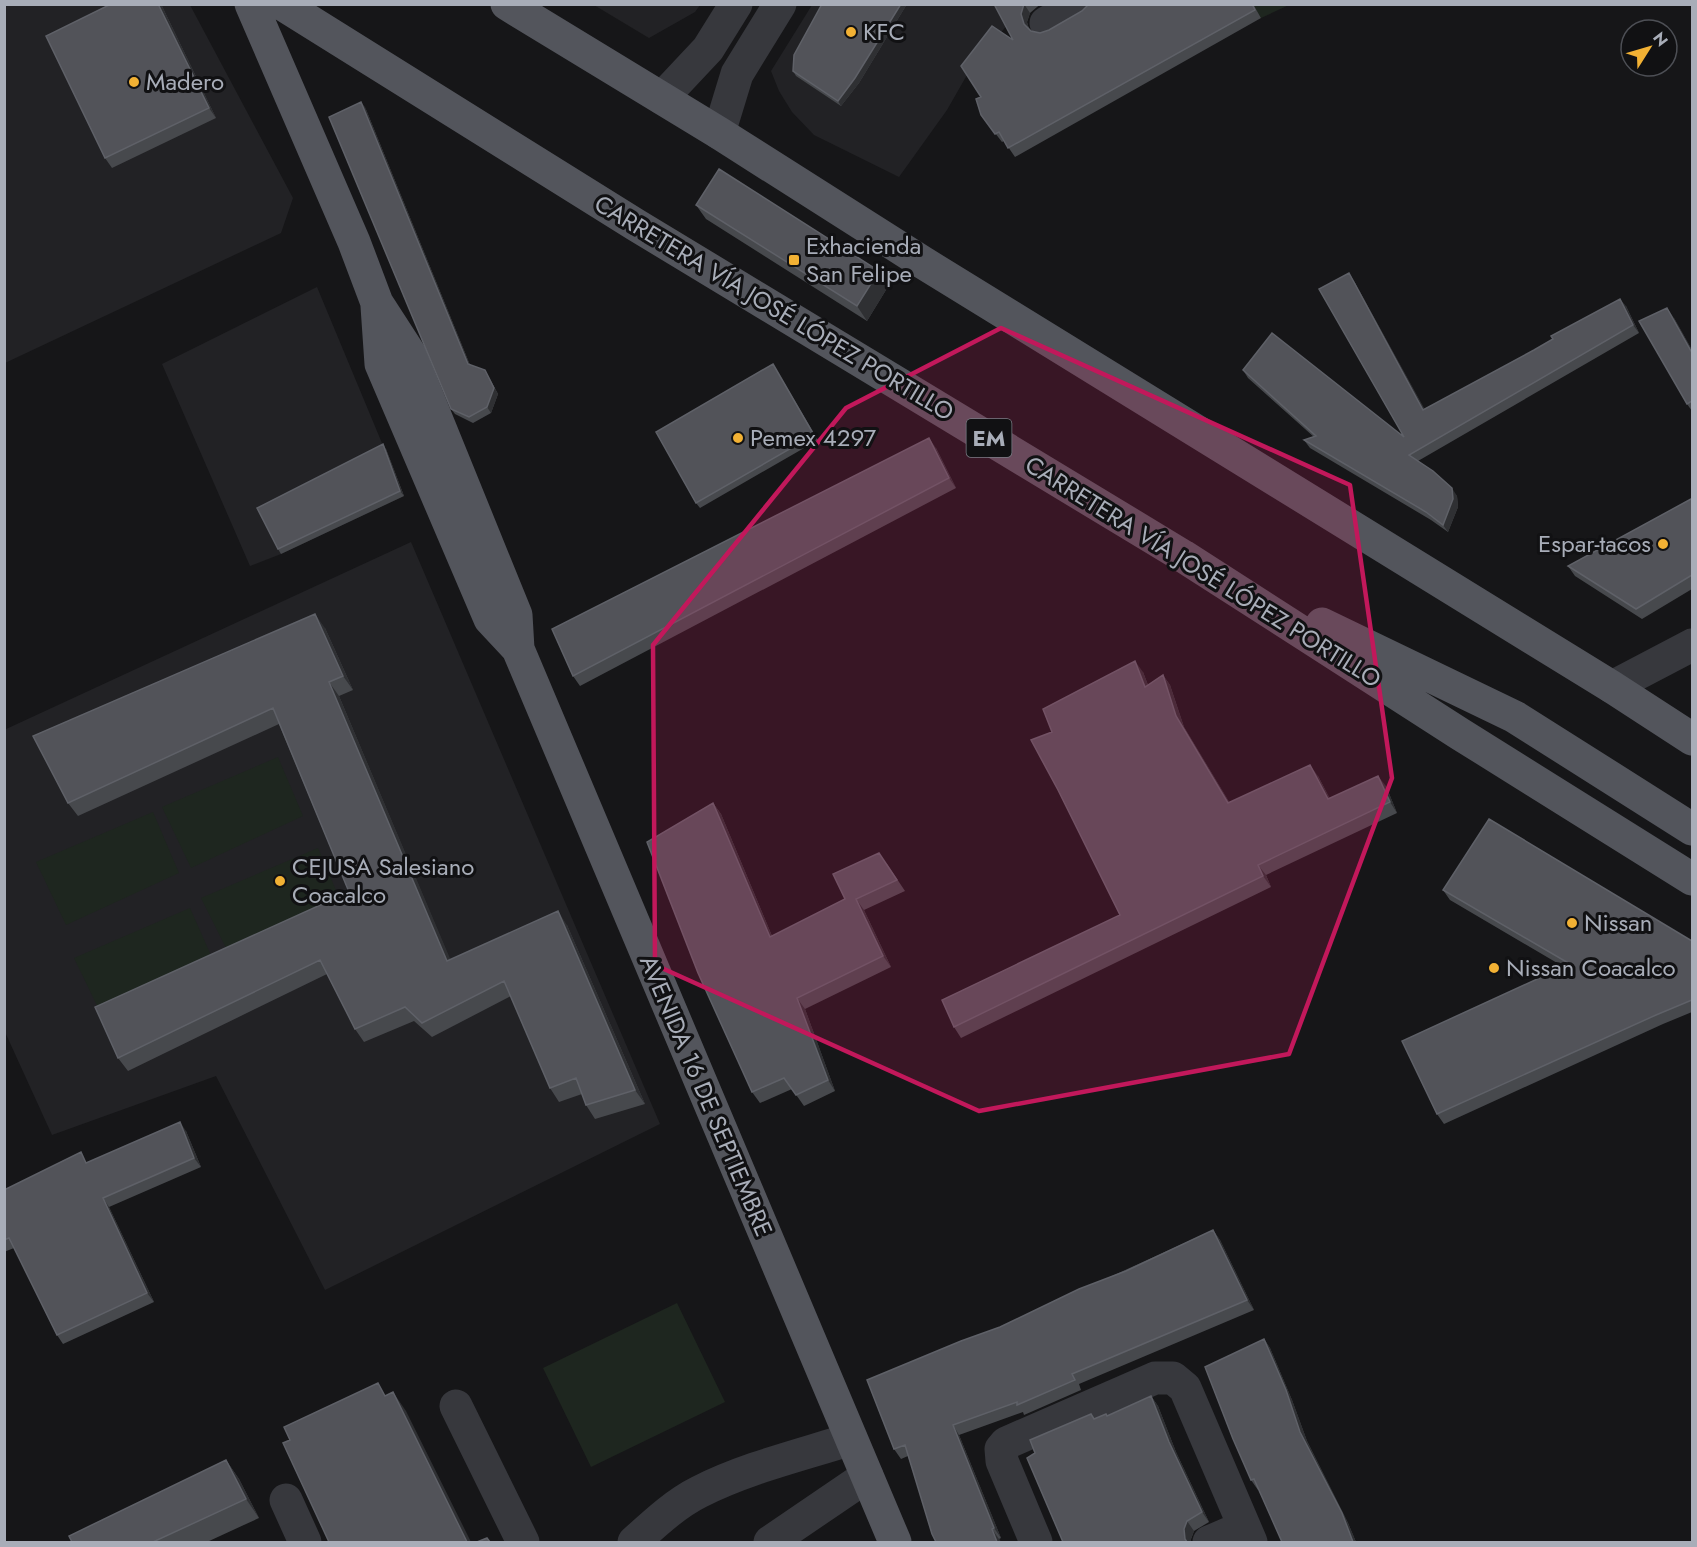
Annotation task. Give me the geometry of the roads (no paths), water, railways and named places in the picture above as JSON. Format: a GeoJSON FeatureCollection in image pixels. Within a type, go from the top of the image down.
{"type":"FeatureCollection","features":[{"type":"Feature","properties":{"kind":"main road","name":"AVENIDA 16 DE SEPTIEMBRE"},"geometry":{"type":"LineString","coordinates":[[251,4],[354,242],[377,303],[381,364],[490,619],[518,649],[895,1542]]}},
{"type":"Feature","properties":{"kind":"main road","name":"CARRETERA VÍA JOSÉ LÓPEZ PORTILLO"},"geometry":{"type":"LineString","coordinates":[[282,4],[636,225],[1183,556],[1460,734],[1692,879]]}},
{"type":"Feature","properties":{"kind":"main road"},"geometry":{"type":"LineString","coordinates":[[507,4],[719,133],[922,262],[1612,687],[1692,739]]}},
{"type":"Feature","properties":{"kind":"main road"},"geometry":{"type":"LineString","coordinates":[[1183,556],[1515,717],[1692,829]]}},
{"type":"Feature","properties":{"kind":"street"},"geometry":{"type":"LineString","coordinates":[[662,98],[708,49],[735,4]]}},
{"type":"Feature","properties":{"kind":"street"},"geometry":{"type":"LineString","coordinates":[[719,133],[737,74],[780,4]]}},
{"type":"Feature","properties":{"kind":"street"},"geometry":{"type":"LineString","coordinates":[[1046,23],[1079,4]]}},
{"type":"Feature","properties":{"kind":"street"},"geometry":{"type":"LineString","coordinates":[[1612,687],[1692,645]]}},
{"type":"Feature","properties":{"kind":"street"},"geometry":{"type":"LineString","coordinates":[[1036,1542],[1002,1461],[1001,1449],[1006,1443],[1155,1378],[1173,1378],[1185,1388],[1247,1535],[1209,1542]]}},
{"type":"Feature","properties":{"kind":"street"},"geometry":{"type":"LineString","coordinates":[[456,1406],[523,1542]]}},
{"type":"Feature","properties":{"kind":"street"},"geometry":{"type":"LineString","coordinates":[[634,1542],[673,1508],[698,1492],[730,1479],[851,1439]]}},
{"type":"Feature","properties":{"kind":"street"},"geometry":{"type":"LineString","coordinates":[[770,1542],[867,1476]]}},
{"type":"Feature","properties":{"kind":"street"},"geometry":{"type":"LineString","coordinates":[[286,1500],[305,1542]]}},
{"type":"Feature","properties":{"kind":"place","name":"KFC"},"geometry":{"type":"Point","coordinates":[851,32]}},
{"type":"Feature","properties":{"kind":"place","name":"Madero"},"geometry":{"type":"Point","coordinates":[134,82]}},
{"type":"Feature","properties":{"kind":"place","name":"Exhacienda San Felipe"},"geometry":{"type":"Point","coordinates":[794,260]}},
{"type":"Feature","properties":{"kind":"place","name":"Pemex 4297"},"geometry":{"type":"Point","coordinates":[738,438]}},
{"type":"Feature","properties":{"kind":"place","name":"Espar-tacos"},"geometry":{"type":"Point","coordinates":[1663,544]}},
{"type":"Feature","properties":{"kind":"place","name":"CEJUSA Salesiano Coacalco"},"geometry":{"type":"Point","coordinates":[280,881]}},
{"type":"Feature","properties":{"kind":"place","name":"Nissan"},"geometry":{"type":"Point","coordinates":[1572,923]}},
{"type":"Feature","properties":{"kind":"place","name":"Nissan Coacalco"},"geometry":{"type":"Point","coordinates":[1494,968]}}]}
